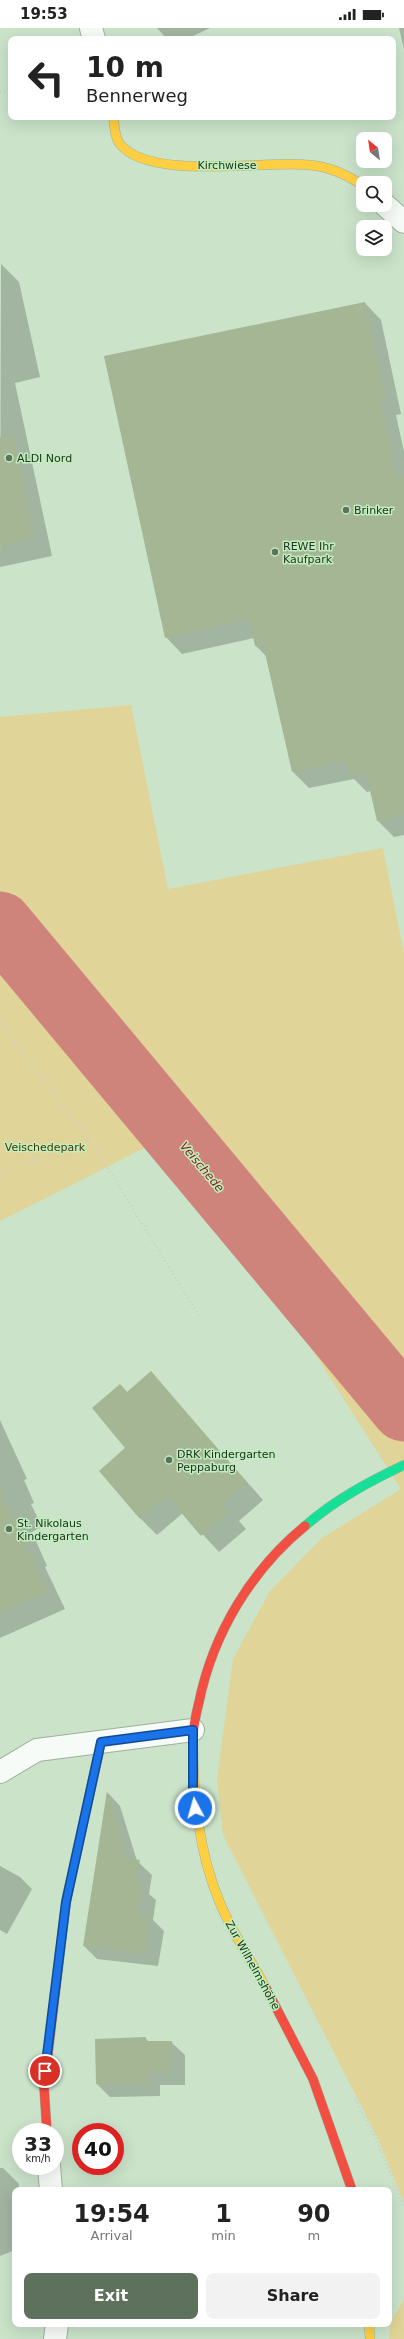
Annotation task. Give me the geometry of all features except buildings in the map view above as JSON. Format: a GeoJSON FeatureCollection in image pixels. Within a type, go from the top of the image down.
{"type":"FeatureCollection","features":[{"type":"Feature","properties":{"kind":"street","name":"Kirchwiese"},"geometry":{"type":"LineString","coordinates":[[114,120],[120,144],[138,159],[178,166],[309,165],[356,180]]}},
{"type":"Feature","properties":{"kind":"street"},"geometry":{"type":"LineString","coordinates":[[392,211],[404,222]]}},
{"type":"Feature","properties":{"kind":"street","name":"Zur Wilhelmshöhe"},"geometry":{"type":"LineString","coordinates":[[351,2187],[328,2114],[296,2044],[218,1899],[201,1844],[193,1796],[193,1730],[208,1667],[231,1615],[252,1580],[279,1547],[304,1523],[342,1496],[386,1472],[404,1465]]}},
{"type":"Feature","properties":{"kind":"street"},"geometry":{"type":"LineString","coordinates":[[0,1772],[37,1750],[193,1730]]}},
{"type":"Feature","properties":{"kind":"street"},"geometry":{"type":"LineString","coordinates":[[46,2123],[44,2086],[66,1902],[101,1742]]}},
{"type":"Feature","properties":{"kind":"street"},"geometry":{"type":"LineString","coordinates":[[50,2175],[51,2187]]}},
{"type":"Feature","properties":{"kind":"street"},"geometry":{"type":"LineString","coordinates":[[55,2339],[57,2327]]}},
{"type":"Feature","properties":{"kind":"street"},"geometry":{"type":"LineString","coordinates":[[369,2327],[370,2339]]}},
{"type":"Feature","properties":{"kind":"path"},"geometry":{"type":"LineString","coordinates":[[0,1021],[91,1141],[199,1316]]}},
{"type":"Feature","properties":{"kind":"path"},"geometry":{"type":"LineString","coordinates":[[0,1173],[91,1141]]}},
{"type":"Feature","properties":{"kind":"green space","name":"Veischedepark"},"geometry":{"type":"Polygon","coordinates":[[[131,705],[168,889],[383,848],[404,954],[404,2203],[378,2139],[223,1835],[217,1780],[233,1659],[270,1591],[322,1538],[401,1489],[174,1133],[0,1221],[0,717],[131,705]]]}},
{"type":"Feature","properties":{"kind":"green space"},"geometry":{"type":"Polygon","coordinates":[[[404,2300],[404,2339],[389,2339],[392,2319],[404,2300]]]}},
{"type":"Feature","properties":{"kind":"waterway","name":"Veischede"},"geometry":{"type":"LineString","coordinates":[[0,924],[404,1409]]}},
{"type":"Feature","properties":{"kind":"traffic: fast"},"geometry":{"type":"LineString","coordinates":[[305,1526],[352,1492],[404,1465]]}},
{"type":"Feature","properties":{"kind":"traffic: fast"},"geometry":{"type":"LineString","coordinates":[[58,1969],[66,1902],[101,1742]]}},
{"type":"Feature","properties":{"kind":"traffic: slow"},"geometry":{"type":"LineString","coordinates":[[114,120],[116,134],[120,144],[135,155],[155,162],[181,166],[310,165],[338,172],[356,181]]}},
{"type":"Feature","properties":{"kind":"traffic: slow"},"geometry":{"type":"LineString","coordinates":[[193,1738],[194,1780],[198,1822],[206,1863],[225,1914],[265,1986]]}},
{"type":"Feature","properties":{"kind":"traffic: slow"},"geometry":{"type":"LineString","coordinates":[[369,2327],[370,2339]]}},
{"type":"Feature","properties":{"kind":"traffic: jam"},"geometry":{"type":"LineString","coordinates":[[193,1738],[195,1720],[205,1677],[224,1628],[251,1583],[268,1562],[305,1526]]}},
{"type":"Feature","properties":{"kind":"traffic: jam"},"geometry":{"type":"LineString","coordinates":[[46,2123],[44,2087],[58,1969]]}},
{"type":"Feature","properties":{"kind":"traffic: jam"},"geometry":{"type":"LineString","coordinates":[[265,1986],[313,2079],[351,2187]]}},
{"type":"Feature","properties":{"kind":"place","name":"ALDI Nord"},"geometry":{"type":"Point","coordinates":[9,458]}},
{"type":"Feature","properties":{"kind":"place","name":"Brinker"},"geometry":{"type":"Point","coordinates":[346,510]}},
{"type":"Feature","properties":{"kind":"place","name":"REWE Ihr Kaufpark"},"geometry":{"type":"Point","coordinates":[275,552]}},
{"type":"Feature","properties":{"kind":"place","name":"DRK Kindergarten Peppaburg"},"geometry":{"type":"Point","coordinates":[169,1460]}},
{"type":"Feature","properties":{"kind":"place","name":"St. Nikolaus Kindergarten"},"geometry":{"type":"Point","coordinates":[9,1529]}},
{"type":"Feature","properties":{"kind":"route"},"geometry":{"type":"LineString","coordinates":[[45,2071],[66,1902],[101,1742],[193,1730],[193,1796],[195,1808]]}}]}
